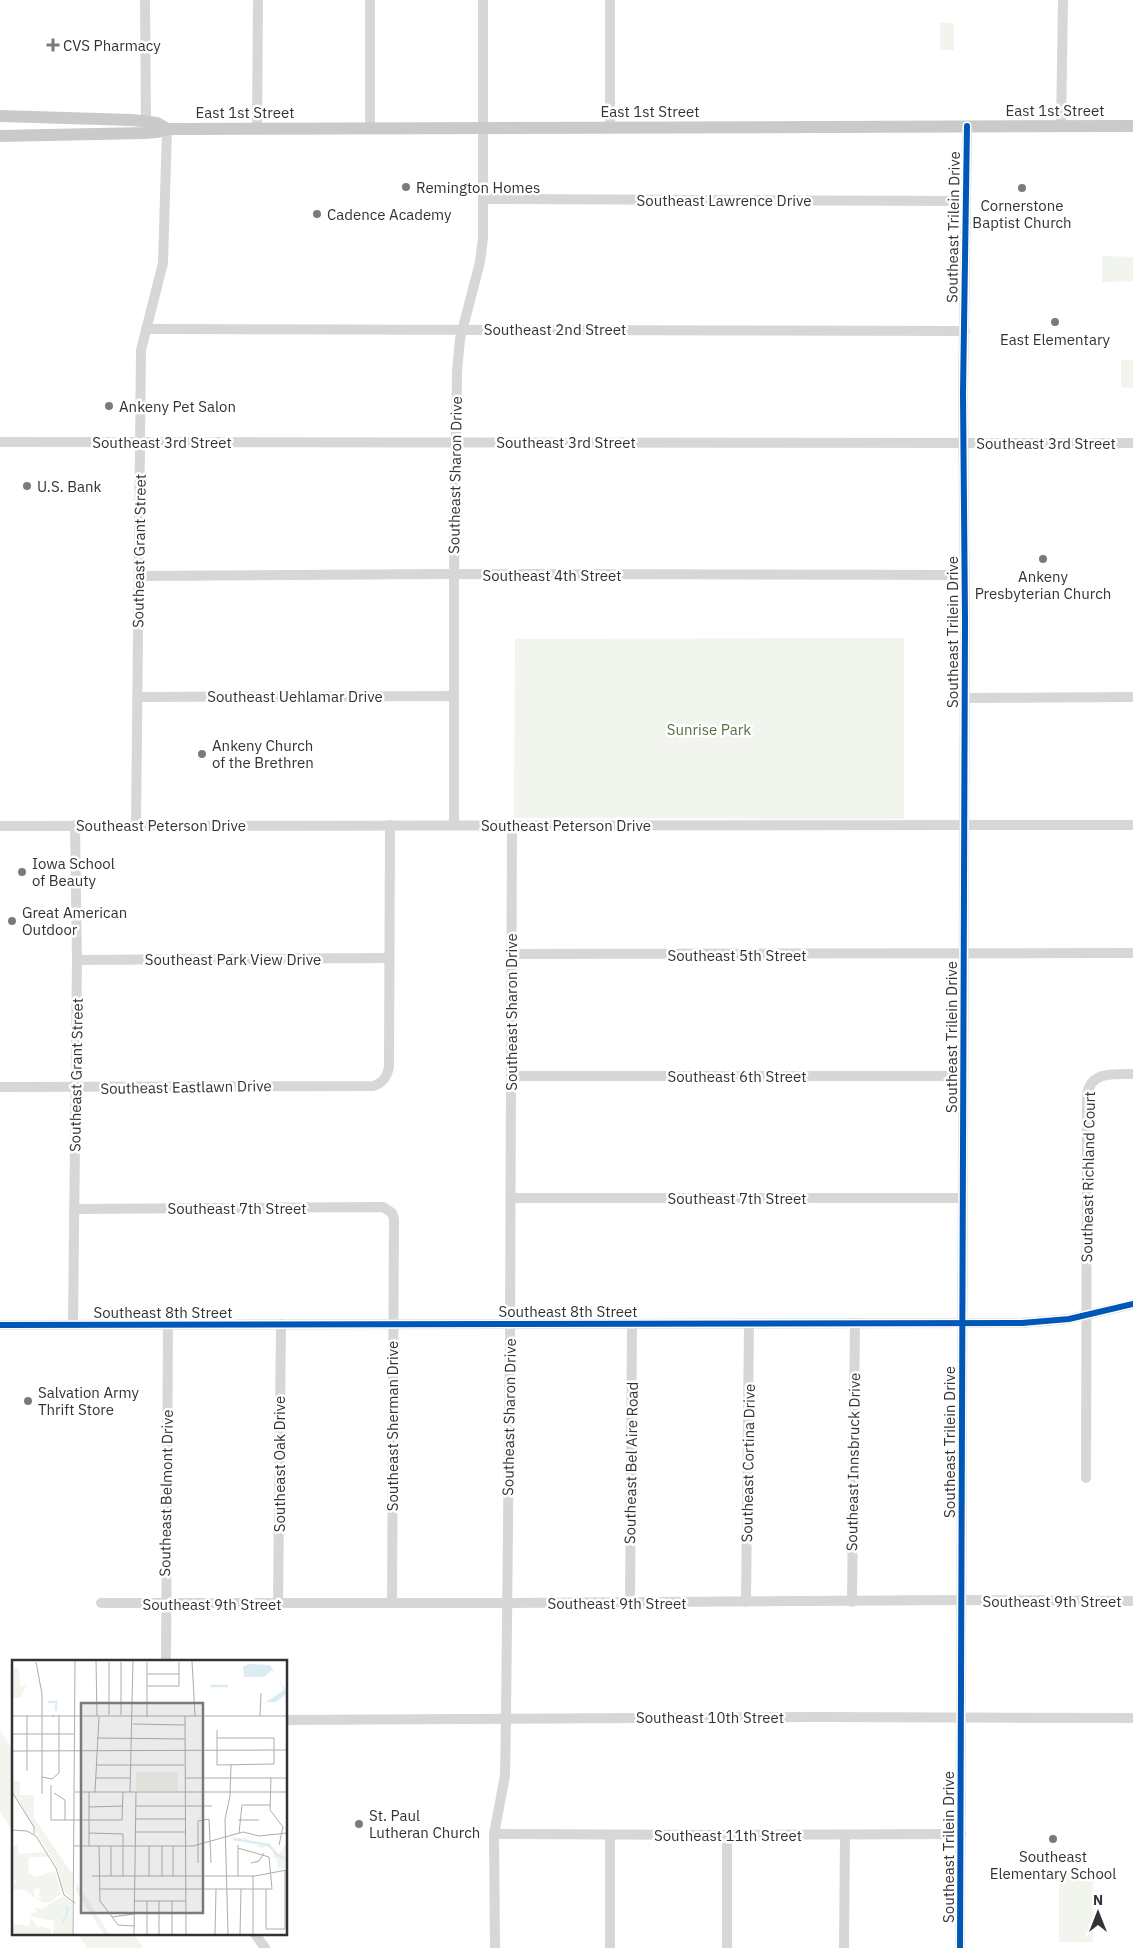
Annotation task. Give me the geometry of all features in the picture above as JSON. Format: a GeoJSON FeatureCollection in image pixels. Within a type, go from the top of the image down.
{"type":"FeatureCollection","features":[{"type":"Feature","properties":{"kind":"main road","name":"East 1st Street"},"geometry":{"type":"LineString","coordinates":[[0,116],[146,122],[157,123],[167,129]]}},
{"type":"Feature","properties":{"kind":"main road","name":"East 1st Street"},"geometry":{"type":"LineString","coordinates":[[0,136],[145,133],[167,129],[257,128],[1133,126]]}},
{"type":"Feature","properties":{"kind":"street"},"geometry":{"type":"LineString","coordinates":[[145,0],[146,122]]}},
{"type":"Feature","properties":{"kind":"street"},"geometry":{"type":"LineString","coordinates":[[257,128],[258,0]]}},
{"type":"Feature","properties":{"kind":"street"},"geometry":{"type":"LineString","coordinates":[[370,0],[370,128]]}},
{"type":"Feature","properties":{"kind":"street","name":"Southeast Sharon Drive"},"geometry":{"type":"LineString","coordinates":[[454,825],[454,574],[457,372],[462,329],[480,262],[483,238],[483,0]]}},
{"type":"Feature","properties":{"kind":"street"},"geometry":{"type":"LineString","coordinates":[[610,0],[610,127]]}},
{"type":"Feature","properties":{"kind":"street"},"geometry":{"type":"LineString","coordinates":[[1061,126],[1063,0]]}},
{"type":"Feature","properties":{"kind":"street","name":"Southeast Trilein Drive"},"geometry":{"type":"LineString","coordinates":[[960,1948],[964,954],[964,331],[967,126]]}},
{"type":"Feature","properties":{"kind":"street","name":"Southeast Grant Street"},"geometry":{"type":"LineString","coordinates":[[136,826],[141,350],[163,263],[167,129]]}},
{"type":"Feature","properties":{"kind":"street","name":"Southeast Lawrence Drive"},"geometry":{"type":"LineString","coordinates":[[483,199],[966,202]]}},
{"type":"Feature","properties":{"kind":"street","name":"Southeast 2nd Street"},"geometry":{"type":"LineString","coordinates":[[146,329],[964,331]]}},
{"type":"Feature","properties":{"kind":"street","name":"Southeast 3rd Street"},"geometry":{"type":"LineString","coordinates":[[0,442],[1133,443]]}},
{"type":"Feature","properties":{"kind":"street","name":"Southeast 4th Street"},"geometry":{"type":"LineString","coordinates":[[139,576],[454,574],[964,575]]}},
{"type":"Feature","properties":{"kind":"street","name":"Southeast Uehlamar Drive"},"geometry":{"type":"LineString","coordinates":[[137,697],[454,696]]}},
{"type":"Feature","properties":{"kind":"street"},"geometry":{"type":"LineString","coordinates":[[964,698],[1133,697]]}},
{"type":"Feature","properties":{"kind":"street","name":"Southeast Grant Street"},"geometry":{"type":"LineString","coordinates":[[73,1324],[77,960],[75,825]]}},
{"type":"Feature","properties":{"kind":"street"},"geometry":{"type":"LineString","coordinates":[[389,958],[390,825]]}},
{"type":"Feature","properties":{"kind":"street","name":"Southeast Sharon Drive"},"geometry":{"type":"LineString","coordinates":[[495,1948],[494,1834],[505,1776],[506,1718],[511,1198],[512,825]]}},
{"type":"Feature","properties":{"kind":"street","name":"Southeast Peterson Drive"},"geometry":{"type":"LineString","coordinates":[[0,826],[1133,825]]}},
{"type":"Feature","properties":{"kind":"street","name":"Southeast 5th Street"},"geometry":{"type":"LineString","coordinates":[[511,954],[1133,954]]}},
{"type":"Feature","properties":{"kind":"street","name":"Southeast Park View Drive"},"geometry":{"type":"LineString","coordinates":[[77,960],[389,958]]}},
{"type":"Feature","properties":{"kind":"street","name":"Southeast Eastlawn Drive"},"geometry":{"type":"LineString","coordinates":[[0,1087],[373,1086],[384,1080],[388,1074],[389,958]]}},
{"type":"Feature","properties":{"kind":"street","name":"Southeast Richland Court"},"geometry":{"type":"LineString","coordinates":[[1086,1478],[1087,1090],[1093,1081],[1104,1075],[1133,1074]]}},
{"type":"Feature","properties":{"kind":"street","name":"Southeast 6th Street"},"geometry":{"type":"LineString","coordinates":[[511,1076],[963,1076]]}},
{"type":"Feature","properties":{"kind":"street","name":"Southeast 7th Street"},"geometry":{"type":"LineString","coordinates":[[511,1198],[962,1198]]}},
{"type":"Feature","properties":{"kind":"street","name":"Southeast 7th Street"},"geometry":{"type":"LineString","coordinates":[[74,1209],[383,1207],[392,1213],[394,1219]]}},
{"type":"Feature","properties":{"kind":"street","name":"Southeast Sherman Drive"},"geometry":{"type":"LineString","coordinates":[[392,1603],[394,1219]]}},
{"type":"Feature","properties":{"kind":"street","name":"Southeast 8th Street"},"geometry":{"type":"LineString","coordinates":[[0,1325],[1038,1323],[1086,1316],[1133,1304]]}},
{"type":"Feature","properties":{"kind":"street","name":"Southeast Innsbruck Drive"},"geometry":{"type":"LineString","coordinates":[[852,1602],[855,1323]]}},
{"type":"Feature","properties":{"kind":"street","name":"Southeast Belmont Drive"},"geometry":{"type":"LineString","coordinates":[[166,1660],[168,1324]]}},
{"type":"Feature","properties":{"kind":"street","name":"Southeast Oak Drive"},"geometry":{"type":"LineString","coordinates":[[278,1603],[281,1324]]}},
{"type":"Feature","properties":{"kind":"street","name":"Southeast Bel Aire Road"},"geometry":{"type":"LineString","coordinates":[[630,1603],[632,1324]]}},
{"type":"Feature","properties":{"kind":"street","name":"Southeast Cortina Drive"},"geometry":{"type":"LineString","coordinates":[[746,1602],[749,1324]]}},
{"type":"Feature","properties":{"kind":"street","name":"Southeast 9th Street"},"geometry":{"type":"LineString","coordinates":[[101,1604],[960,1600],[1133,1601]]}},
{"type":"Feature","properties":{"kind":"street","name":"Southeast 10th Street"},"geometry":{"type":"LineString","coordinates":[[288,1720],[1133,1718]]}},
{"type":"Feature","properties":{"kind":"street","name":"Southeast 11th Street"},"geometry":{"type":"LineString","coordinates":[[494,1834],[727,1836],[961,1834]]}},
{"type":"Feature","properties":{"kind":"street"},"geometry":{"type":"LineString","coordinates":[[610,1835],[610,1948]]}},
{"type":"Feature","properties":{"kind":"street"},"geometry":{"type":"LineString","coordinates":[[844,1948],[845,1835]]}},
{"type":"Feature","properties":{"kind":"street"},"geometry":{"type":"LineString","coordinates":[[727,1836],[727,1948]]}},
{"type":"Feature","properties":{"kind":"street"},"geometry":{"type":"LineString","coordinates":[[256,1936],[265,1948]]}},
{"type":"Feature","properties":{"kind":"green space"},"geometry":{"type":"Polygon","coordinates":[[[940,23],[954,23],[954,50],[940,50],[940,23]]]}},
{"type":"Feature","properties":{"kind":"green space"},"geometry":{"type":"Polygon","coordinates":[[[1102,256],[1133,257],[1133,281],[1102,282],[1102,256]]]}},
{"type":"Feature","properties":{"kind":"green space"},"geometry":{"type":"Polygon","coordinates":[[[1121,360],[1133,360],[1133,388],[1121,387],[1121,360]]]}},
{"type":"Feature","properties":{"kind":"green space","name":"Sunrise Park"},"geometry":{"type":"Polygon","coordinates":[[[904,638],[904,819],[514,818],[515,639],[904,638]]]}},
{"type":"Feature","properties":{"kind":"green space"},"geometry":{"type":"Polygon","coordinates":[[[0,1730],[12,1748],[12,1830],[0,1812],[0,1730]]]}},
{"type":"Feature","properties":{"kind":"green space"},"geometry":{"type":"Polygon","coordinates":[[[1059,1872],[1093,1872],[1093,1942],[1059,1942],[1059,1872]]]}},
{"type":"Feature","properties":{"kind":"green space"},"geometry":{"type":"Polygon","coordinates":[[[79,1936],[135,1936],[143,1948],[87,1948],[79,1936]]]}},
{"type":"Feature","properties":{"kind":"cycle path"},"geometry":{"type":"LineString","coordinates":[[960,1948],[965,620],[963,394],[967,126]]}},
{"type":"Feature","properties":{"kind":"cycle path"},"geometry":{"type":"LineString","coordinates":[[0,1325],[1022,1323],[1069,1319],[1133,1304]]}},
{"type":"Feature","properties":{"kind":"place","name":"CVS Pharmacy"},"geometry":{"type":"Point","coordinates":[53,45]}},
{"type":"Feature","properties":{"kind":"place","name":"Remington Homes"},"geometry":{"type":"Point","coordinates":[406,187]}},
{"type":"Feature","properties":{"kind":"place","name":"Cornerstone Baptist Church"},"geometry":{"type":"Point","coordinates":[1022,188]}},
{"type":"Feature","properties":{"kind":"place","name":"Cadence Academy"},"geometry":{"type":"Point","coordinates":[317,214]}},
{"type":"Feature","properties":{"kind":"place","name":"East Elementary"},"geometry":{"type":"Point","coordinates":[1055,322]}},
{"type":"Feature","properties":{"kind":"place","name":"Ankeny Pet Salon"},"geometry":{"type":"Point","coordinates":[109,406]}},
{"type":"Feature","properties":{"kind":"place","name":"U.S. Bank"},"geometry":{"type":"Point","coordinates":[27,486]}},
{"type":"Feature","properties":{"kind":"place","name":"Ankeny Presbyterian Church"},"geometry":{"type":"Point","coordinates":[1043,559]}},
{"type":"Feature","properties":{"kind":"place","name":"Ankeny Church of the Brethren"},"geometry":{"type":"Point","coordinates":[202,754]}},
{"type":"Feature","properties":{"kind":"place","name":"Iowa School of Beauty"},"geometry":{"type":"Point","coordinates":[22,872]}},
{"type":"Feature","properties":{"kind":"place","name":"Great American Outdoor"},"geometry":{"type":"Point","coordinates":[12,921]}},
{"type":"Feature","properties":{"kind":"place","name":"Salvation Army Thrift Store"},"geometry":{"type":"Point","coordinates":[28,1401]}},
{"type":"Feature","properties":{"kind":"place","name":"St. Paul Lutheran Church"},"geometry":{"type":"Point","coordinates":[359,1824]}},
{"type":"Feature","properties":{"kind":"place","name":"Southeast Elementary School"},"geometry":{"type":"Point","coordinates":[1053,1839]}}]}
